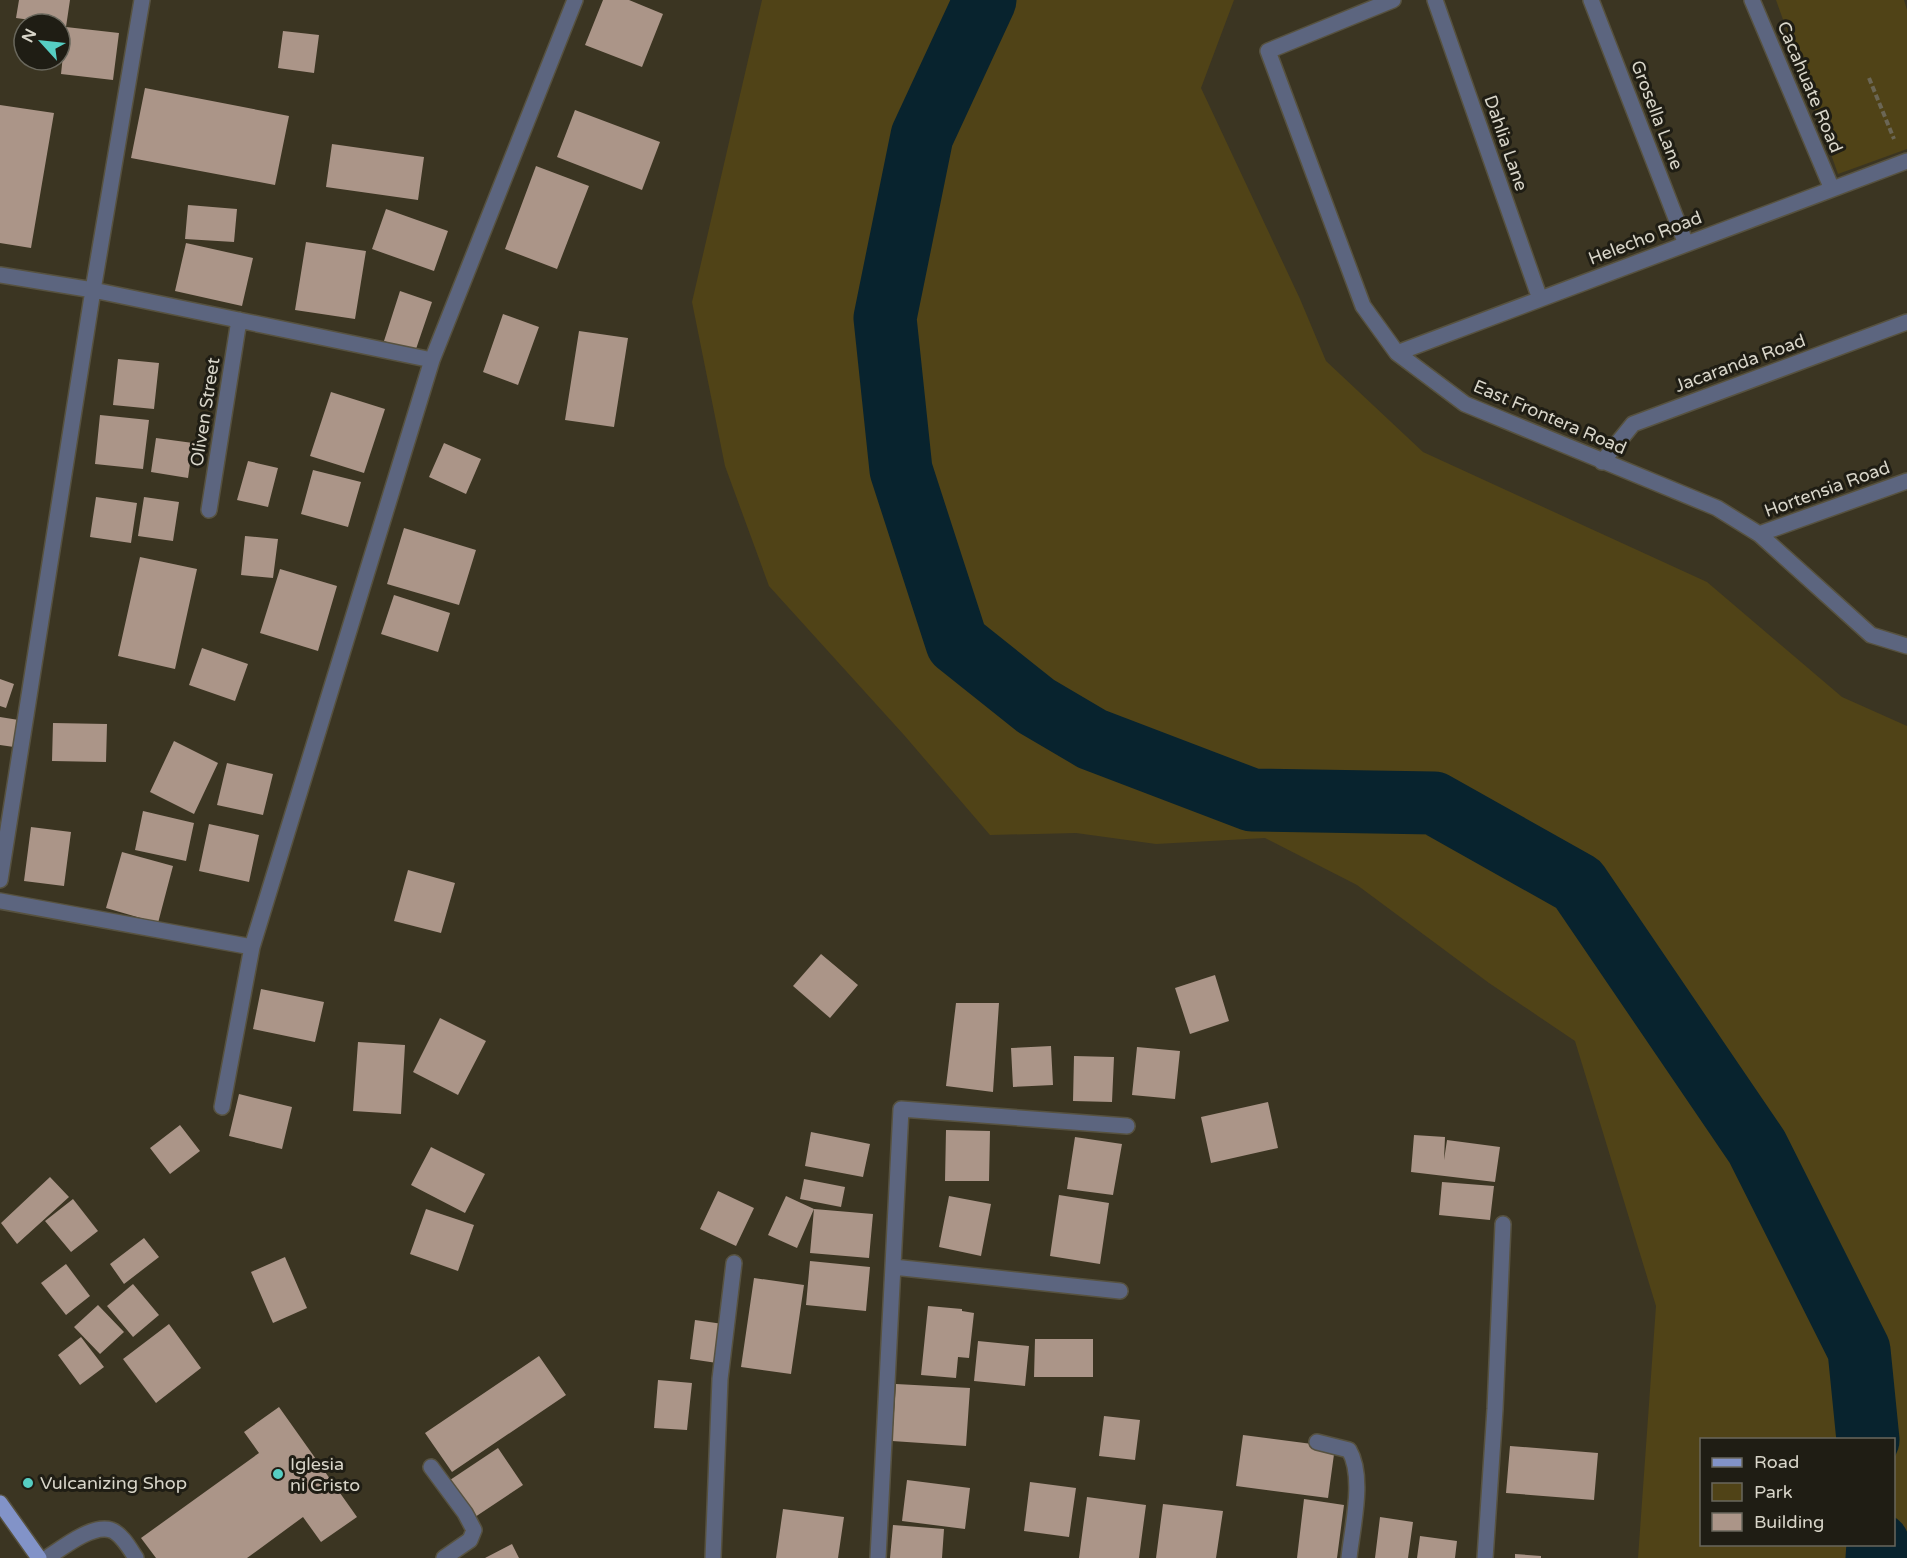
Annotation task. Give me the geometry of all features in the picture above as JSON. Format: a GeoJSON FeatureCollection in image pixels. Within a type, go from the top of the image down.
{"type":"FeatureCollection","features":[{"type":"Feature","properties":{"kind":"main road"},"geometry":{"type":"LineString","coordinates":[[0,1503],[39,1558]]}},
{"type":"Feature","properties":{"kind":"street"},"geometry":{"type":"LineString","coordinates":[[0,880],[93,290],[142,0]]}},
{"type":"Feature","properties":{"kind":"street"},"geometry":{"type":"LineString","coordinates":[[222,1107],[252,947],[432,360],[575,0]]}},
{"type":"Feature","properties":{"kind":"street","name":"East Frontera Road"},"geometry":{"type":"LineString","coordinates":[[1393,0],[1268,51],[1363,306],[1397,353],[1465,404],[1717,508],[1759,534],[1871,635],[1907,646]]}},
{"type":"Feature","properties":{"kind":"street","name":"Dahlia Lane"},"geometry":{"type":"LineString","coordinates":[[1435,0],[1540,299]]}},
{"type":"Feature","properties":{"kind":"street","name":"Grosella Lane"},"geometry":{"type":"LineString","coordinates":[[1591,0],[1686,244]]}},
{"type":"Feature","properties":{"kind":"street","name":"Cacahuate Road"},"geometry":{"type":"LineString","coordinates":[[1752,0],[1832,189]]}},
{"type":"Feature","properties":{"kind":"street","name":"Helecho Road"},"geometry":{"type":"LineString","coordinates":[[1397,353],[1905,161]]}},
{"type":"Feature","properties":{"kind":"street"},"geometry":{"type":"LineString","coordinates":[[0,275],[93,290],[432,360]]}},
{"type":"Feature","properties":{"kind":"street","name":"Oliven Street"},"geometry":{"type":"LineString","coordinates":[[209,510],[239,320]]}},
{"type":"Feature","properties":{"kind":"street","name":"Jacaranda Road"},"geometry":{"type":"LineString","coordinates":[[1602,462],[1633,424],[1907,322]]}},
{"type":"Feature","properties":{"kind":"street","name":"Hortensia Road"},"geometry":{"type":"LineString","coordinates":[[1759,534],[1907,481]]}},
{"type":"Feature","properties":{"kind":"street"},"geometry":{"type":"LineString","coordinates":[[0,901],[252,947]]}},
{"type":"Feature","properties":{"kind":"street"},"geometry":{"type":"LineString","coordinates":[[878,1558],[901,1109],[1127,1126]]}},
{"type":"Feature","properties":{"kind":"street"},"geometry":{"type":"LineString","coordinates":[[1485,1558],[1495,1409],[1503,1224]]}},
{"type":"Feature","properties":{"kind":"street"},"geometry":{"type":"LineString","coordinates":[[713,1558],[720,1379],[734,1263]]}},
{"type":"Feature","properties":{"kind":"street"},"geometry":{"type":"LineString","coordinates":[[893,1267],[1120,1291]]}},
{"type":"Feature","properties":{"kind":"street"},"geometry":{"type":"LineString","coordinates":[[1317,1442],[1349,1450],[1355,1460],[1357,1486],[1349,1558]]}},
{"type":"Feature","properties":{"kind":"street"},"geometry":{"type":"LineString","coordinates":[[431,1467],[465,1513],[474,1530],[470,1540],[444,1558]]}},
{"type":"Feature","properties":{"kind":"street"},"geometry":{"type":"LineString","coordinates":[[47,1558],[72,1541],[95,1530],[110,1530],[122,1538],[136,1558]]}},
{"type":"Feature","properties":{"kind":"path"},"geometry":{"type":"LineString","coordinates":[[1869,78],[1905,161]]}},
{"type":"Feature","properties":{"kind":"green space"},"geometry":{"type":"Polygon","coordinates":[[[762,0],[1234,0],[1201,88],[1300,299],[1326,361],[1423,452],[1707,582],[1842,697],[1907,726],[1907,1558],[1638,1558],[1656,1306],[1575,1041],[1489,983],[1357,885],[1265,838],[1156,844],[1076,833],[990,835],[904,735],[769,586],[725,466],[692,302],[762,0]]]}},
{"type":"Feature","properties":{"kind":"green space"},"geometry":{"type":"Polygon","coordinates":[[[1776,0],[1904,0],[1907,10],[1907,149],[1838,174],[1776,0]]]}},
{"type":"Feature","properties":{"kind":"building"},"geometry":{"type":"Polygon","coordinates":[[[19,0],[70,0],[68,12],[17,12],[19,0]]]}},
{"type":"Feature","properties":{"kind":"building"},"geometry":{"type":"Polygon","coordinates":[[[603,0],[629,0],[663,14],[642,67],[585,45],[603,0]]]}},
{"type":"Feature","properties":{"kind":"building"},"geometry":{"type":"Polygon","coordinates":[[[72,28],[119,33],[113,80],[61,74],[61,72],[72,72],[72,28]]]}},
{"type":"Feature","properties":{"kind":"building"},"geometry":{"type":"Polygon","coordinates":[[[283,31],[319,35],[314,73],[278,68],[283,31]]]}},
{"type":"Feature","properties":{"kind":"building"},"geometry":{"type":"Polygon","coordinates":[[[145,88],[289,116],[275,185],[131,158],[145,88]]]}},
{"type":"Feature","properties":{"kind":"building"},"geometry":{"type":"Polygon","coordinates":[[[0,105],[54,113],[31,248],[0,243],[0,105]]]}},
{"type":"Feature","properties":{"kind":"building"},"geometry":{"type":"Polygon","coordinates":[[[575,110],[660,142],[642,190],[557,157],[575,110]]]}},
{"type":"Feature","properties":{"kind":"building"},"geometry":{"type":"Polygon","coordinates":[[[332,144],[424,157],[418,200],[326,187],[332,144]]]}},
{"type":"Feature","properties":{"kind":"building"},"geometry":{"type":"Polygon","coordinates":[[[536,166],[589,186],[557,269],[505,249],[536,166]]]}},
{"type":"Feature","properties":{"kind":"building"},"geometry":{"type":"Polygon","coordinates":[[[188,205],[237,209],[234,242],[185,239],[188,205]]]}},
{"type":"Feature","properties":{"kind":"building"},"geometry":{"type":"Polygon","coordinates":[[[386,209],[448,231],[434,271],[372,249],[386,209]]]}},
{"type":"Feature","properties":{"kind":"building"},"geometry":{"type":"Polygon","coordinates":[[[306,242],[366,251],[355,319],[295,310],[306,242]]]}},
{"type":"Feature","properties":{"kind":"building"},"geometry":{"type":"Polygon","coordinates":[[[186,243],[253,258],[242,306],[175,291],[186,243]]]}},
{"type":"Feature","properties":{"kind":"building"},"geometry":{"type":"Polygon","coordinates":[[[400,291],[432,302],[415,352],[384,341],[400,291]]]}},
{"type":"Feature","properties":{"kind":"building"},"geometry":{"type":"Polygon","coordinates":[[[503,314],[539,327],[518,385],[483,372],[503,314]]]}},
{"type":"Feature","properties":{"kind":"building"},"geometry":{"type":"Polygon","coordinates":[[[579,331],[628,338],[614,427],[565,420],[579,331]]]}},
{"type":"Feature","properties":{"kind":"building"},"geometry":{"type":"Polygon","coordinates":[[[118,359],[159,363],[154,409],[113,405],[118,359]]]}},
{"type":"Feature","properties":{"kind":"building"},"geometry":{"type":"Polygon","coordinates":[[[331,392],[385,409],[364,473],[310,456],[331,392]]]}},
{"type":"Feature","properties":{"kind":"building"},"geometry":{"type":"Polygon","coordinates":[[[100,415],[149,420],[143,469],[95,464],[100,415]]]}},
{"type":"Feature","properties":{"kind":"building"},"geometry":{"type":"Polygon","coordinates":[[[156,438],[193,443],[188,478],[151,472],[156,438]]]}},
{"type":"Feature","properties":{"kind":"building"},"geometry":{"type":"Polygon","coordinates":[[[444,443],[481,459],[466,494],[429,477],[444,443]]]}},
{"type":"Feature","properties":{"kind":"building"},"geometry":{"type":"Polygon","coordinates":[[[248,461],[278,468],[268,507],[237,500],[248,461]]]}},
{"type":"Feature","properties":{"kind":"building"},"geometry":{"type":"Polygon","coordinates":[[[313,470],[361,482],[348,527],[301,514],[313,470]]]}},
{"type":"Feature","properties":{"kind":"building"},"geometry":{"type":"Polygon","coordinates":[[[96,497],[137,503],[131,543],[90,537],[96,497]]]}},
{"type":"Feature","properties":{"kind":"building"},"geometry":{"type":"Polygon","coordinates":[[[144,497],[179,502],[173,541],[138,536],[144,497]]]}},
{"type":"Feature","properties":{"kind":"building"},"geometry":{"type":"Polygon","coordinates":[[[404,528],[476,550],[459,605],[387,584],[404,528]]]}},
{"type":"Feature","properties":{"kind":"building"},"geometry":{"type":"Polygon","coordinates":[[[245,536],[278,539],[273,578],[241,575],[245,536]]]}},
{"type":"Feature","properties":{"kind":"building"},"geometry":{"type":"Polygon","coordinates":[[[140,557],[197,569],[175,669],[118,656],[140,557]]]}},
{"type":"Feature","properties":{"kind":"building"},"geometry":{"type":"Polygon","coordinates":[[[280,569],[337,586],[318,651],[260,633],[280,569]]]}},
{"type":"Feature","properties":{"kind":"building"},"geometry":{"type":"Polygon","coordinates":[[[394,595],[450,613],[438,652],[381,634],[394,595]]]}},
{"type":"Feature","properties":{"kind":"building"},"geometry":{"type":"Polygon","coordinates":[[[202,648],[248,664],[235,701],[189,685],[202,648]]]}},
{"type":"Feature","properties":{"kind":"building"},"geometry":{"type":"Polygon","coordinates":[[[0,679],[14,684],[6,708],[0,706],[0,679]]]}},
{"type":"Feature","properties":{"kind":"building"},"geometry":{"type":"Polygon","coordinates":[[[0,717],[25,721],[21,748],[0,745],[0,717]]]}},
{"type":"Feature","properties":{"kind":"building"},"geometry":{"type":"Polygon","coordinates":[[[53,723],[107,724],[106,762],[52,761],[53,723]]]}},
{"type":"Feature","properties":{"kind":"building"},"geometry":{"type":"Polygon","coordinates":[[[174,741],[218,763],[194,814],[150,792],[174,741]]]}},
{"type":"Feature","properties":{"kind":"building"},"geometry":{"type":"Polygon","coordinates":[[[227,763],[273,774],[263,815],[217,805],[227,763]]]}},
{"type":"Feature","properties":{"kind":"building"},"geometry":{"type":"Polygon","coordinates":[[[143,811],[194,823],[186,861],[135,850],[143,811]]]}},
{"type":"Feature","properties":{"kind":"building"},"geometry":{"type":"Polygon","coordinates":[[[209,824],[259,835],[249,882],[199,871],[209,824]]]}},
{"type":"Feature","properties":{"kind":"building"},"geometry":{"type":"Polygon","coordinates":[[[31,827],[71,832],[64,886],[24,881],[31,827]]]}},
{"type":"Feature","properties":{"kind":"building"},"geometry":{"type":"Polygon","coordinates":[[[122,852],[173,866],[158,923],[106,908],[122,852]]]}},
{"type":"Feature","properties":{"kind":"building"},"geometry":{"type":"Polygon","coordinates":[[[408,870],[455,883],[441,933],[394,921],[408,870]]]}},
{"type":"Feature","properties":{"kind":"building"},"geometry":{"type":"Polygon","coordinates":[[[821,954],[858,985],[830,1018],[793,986],[821,954]]]}},
{"type":"Feature","properties":{"kind":"building"},"geometry":{"type":"Polygon","coordinates":[[[1215,975],[1229,1021],[1190,1034],[1175,988],[1215,975]]]}},
{"type":"Feature","properties":{"kind":"building"},"geometry":{"type":"Polygon","coordinates":[[[261,989],[324,1002],[315,1042],[253,1029],[261,989]]]}},
{"type":"Feature","properties":{"kind":"building"},"geometry":{"type":"Polygon","coordinates":[[[956,1003],[999,1003],[993,1092],[946,1086],[956,1003]]]}},
{"type":"Feature","properties":{"kind":"building"},"geometry":{"type":"Polygon","coordinates":[[[440,1018],[486,1041],[458,1095],[413,1072],[440,1018]]]}},
{"type":"Feature","properties":{"kind":"building"},"geometry":{"type":"Polygon","coordinates":[[[358,1042],[405,1045],[401,1114],[353,1111],[358,1042]]]}},
{"type":"Feature","properties":{"kind":"building"},"geometry":{"type":"Polygon","coordinates":[[[1051,1046],[1053,1085],[1013,1087],[1011,1048],[1051,1046]]]}},
{"type":"Feature","properties":{"kind":"building"},"geometry":{"type":"Polygon","coordinates":[[[1137,1047],[1180,1051],[1175,1099],[1132,1095],[1137,1047]]]}},
{"type":"Feature","properties":{"kind":"building"},"geometry":{"type":"Polygon","coordinates":[[[1074,1056],[1114,1057],[1112,1102],[1073,1101],[1074,1056]]]}},
{"type":"Feature","properties":{"kind":"building"},"geometry":{"type":"Polygon","coordinates":[[[239,1094],[292,1107],[282,1149],[229,1136],[239,1094]]]}},
{"type":"Feature","properties":{"kind":"building"},"geometry":{"type":"Polygon","coordinates":[[[1268,1102],[1278,1148],[1211,1163],[1201,1117],[1268,1102]]]}},
{"type":"Feature","properties":{"kind":"building"},"geometry":{"type":"Polygon","coordinates":[[[180,1125],[200,1151],[170,1174],[150,1148],[180,1125]]]}},
{"type":"Feature","properties":{"kind":"building"},"geometry":{"type":"Polygon","coordinates":[[[946,1130],[990,1131],[989,1181],[945,1181],[946,1130]]]}},
{"type":"Feature","properties":{"kind":"building"},"geometry":{"type":"Polygon","coordinates":[[[811,1132],[870,1144],[863,1177],[805,1166],[811,1132]]]}},
{"type":"Feature","properties":{"kind":"building"},"geometry":{"type":"Polygon","coordinates":[[[1414,1135],[1445,1137],[1444,1160],[1447,1140],[1500,1147],[1495,1182],[1411,1172],[1414,1135]]]}},
{"type":"Feature","properties":{"kind":"building"},"geometry":{"type":"Polygon","coordinates":[[[1075,1137],[1122,1144],[1113,1195],[1067,1189],[1075,1137]]]}},
{"type":"Feature","properties":{"kind":"building"},"geometry":{"type":"Polygon","coordinates":[[[431,1147],[485,1174],[465,1213],[411,1185],[431,1147]]]}},
{"type":"Feature","properties":{"kind":"building"},"geometry":{"type":"Polygon","coordinates":[[[50,1177],[69,1197],[17,1244],[1,1223],[50,1177]]]}},
{"type":"Feature","properties":{"kind":"building"},"geometry":{"type":"Polygon","coordinates":[[[804,1179],[845,1187],[841,1207],[800,1199],[804,1179]]]}},
{"type":"Feature","properties":{"kind":"building"},"geometry":{"type":"Polygon","coordinates":[[[1442,1182],[1494,1186],[1490,1220],[1439,1215],[1442,1182]]]}},
{"type":"Feature","properties":{"kind":"building"},"geometry":{"type":"Polygon","coordinates":[[[718,1191],[754,1208],[736,1246],[700,1229],[718,1191]]]}},
{"type":"Feature","properties":{"kind":"building"},"geometry":{"type":"Polygon","coordinates":[[[1059,1195],[1109,1203],[1100,1264],[1050,1256],[1059,1195]]]}},
{"type":"Feature","properties":{"kind":"building"},"geometry":{"type":"Polygon","coordinates":[[[786,1196],[814,1209],[797,1248],[768,1235],[786,1196]]]}},
{"type":"Feature","properties":{"kind":"building"},"geometry":{"type":"Polygon","coordinates":[[[949,1196],[991,1204],[981,1256],[939,1247],[949,1196]]]}},
{"type":"Feature","properties":{"kind":"building"},"geometry":{"type":"Polygon","coordinates":[[[73,1199],[98,1231],[71,1252],[45,1221],[73,1199]]]}},
{"type":"Feature","properties":{"kind":"building"},"geometry":{"type":"Polygon","coordinates":[[[426,1209],[474,1225],[458,1271],[410,1254],[426,1209]]]}},
{"type":"Feature","properties":{"kind":"building"},"geometry":{"type":"Polygon","coordinates":[[[814,1209],[873,1214],[869,1258],[810,1253],[814,1209]]]}},
{"type":"Feature","properties":{"kind":"building"},"geometry":{"type":"Polygon","coordinates":[[[144,1238],[159,1257],[124,1284],[110,1264],[144,1238]]]}},
{"type":"Feature","properties":{"kind":"building"},"geometry":{"type":"Polygon","coordinates":[[[285,1257],[307,1308],[273,1323],[251,1272],[285,1257]]]}},
{"type":"Feature","properties":{"kind":"building"},"geometry":{"type":"Polygon","coordinates":[[[810,1261],[870,1267],[866,1311],[806,1305],[810,1261]]]}},
{"type":"Feature","properties":{"kind":"building"},"geometry":{"type":"Polygon","coordinates":[[[66,1264],[90,1296],[66,1315],[41,1283],[66,1264]]]}},
{"type":"Feature","properties":{"kind":"building"},"geometry":{"type":"Polygon","coordinates":[[[754,1278],[804,1285],[791,1374],[741,1367],[754,1278]]]}},
{"type":"Feature","properties":{"kind":"building"},"geometry":{"type":"Polygon","coordinates":[[[133,1284],[159,1315],[133,1337],[107,1306],[133,1284]]]}},
{"type":"Feature","properties":{"kind":"building"},"geometry":{"type":"Polygon","coordinates":[[[98,1305],[124,1332],[100,1354],[74,1327],[98,1305]]]}},
{"type":"Feature","properties":{"kind":"building"},"geometry":{"type":"Polygon","coordinates":[[[928,1306],[962,1309],[962,1311],[974,1313],[969,1358],[958,1357],[956,1378],[921,1375],[928,1306]]]}},
{"type":"Feature","properties":{"kind":"building"},"geometry":{"type":"Polygon","coordinates":[[[695,1320],[723,1324],[717,1363],[690,1359],[695,1320]]]}},
{"type":"Feature","properties":{"kind":"building"},"geometry":{"type":"Polygon","coordinates":[[[169,1324],[201,1368],[156,1403],[123,1359],[169,1324]]]}},
{"type":"Feature","properties":{"kind":"building"},"geometry":{"type":"Polygon","coordinates":[[[81,1337],[104,1367],[80,1385],[58,1355],[81,1337]]]}},
{"type":"Feature","properties":{"kind":"building"},"geometry":{"type":"Polygon","coordinates":[[[1035,1339],[1093,1339],[1093,1377],[1034,1377],[1035,1339]]]}},
{"type":"Feature","properties":{"kind":"building"},"geometry":{"type":"Polygon","coordinates":[[[978,1341],[1029,1346],[1025,1386],[974,1381],[978,1341]]]}},
{"type":"Feature","properties":{"kind":"building"},"geometry":{"type":"Polygon","coordinates":[[[539,1356],[566,1395],[452,1472],[425,1433],[539,1356]]]}},
{"type":"Feature","properties":{"kind":"building"},"geometry":{"type":"Polygon","coordinates":[[[658,1380],[692,1383],[687,1430],[654,1428],[658,1380]]]}},
{"type":"Feature","properties":{"kind":"building"},"geometry":{"type":"Polygon","coordinates":[[[896,1384],[970,1388],[966,1446],[892,1441],[896,1384]]]}},
{"type":"Feature","properties":{"kind":"building","name":"Iglesia ni Cristo"},"geometry":{"type":"Polygon","coordinates":[[[279,1407],[357,1517],[321,1542],[303,1517],[247,1558],[156,1558],[141,1538],[259,1453],[244,1432],[279,1407]]]}},
{"type":"Feature","properties":{"kind":"building"},"geometry":{"type":"Polygon","coordinates":[[[1104,1416],[1140,1420],[1135,1460],[1099,1456],[1104,1416]]]}},
{"type":"Feature","properties":{"kind":"building"},"geometry":{"type":"Polygon","coordinates":[[[1243,1435],[1335,1447],[1328,1498],[1236,1486],[1243,1435]]]}},
{"type":"Feature","properties":{"kind":"building"},"geometry":{"type":"Polygon","coordinates":[[[1510,1446],[1598,1453],[1594,1500],[1506,1493],[1510,1446]]]}},
{"type":"Feature","properties":{"kind":"building"},"geometry":{"type":"Polygon","coordinates":[[[498,1448],[523,1485],[475,1517],[450,1480],[498,1448]]]}},
{"type":"Feature","properties":{"kind":"building"},"geometry":{"type":"Polygon","coordinates":[[[907,1480],[970,1488],[965,1529],[902,1521],[907,1480]]]}},
{"type":"Feature","properties":{"kind":"building"},"geometry":{"type":"Polygon","coordinates":[[[1030,1482],[1076,1488],[1069,1537],[1024,1531],[1030,1482]]]}},
{"type":"Feature","properties":{"kind":"building"},"geometry":{"type":"Polygon","coordinates":[[[1087,1497],[1146,1505],[1139,1558],[1079,1558],[1087,1497]]]}},
{"type":"Feature","properties":{"kind":"building"},"geometry":{"type":"Polygon","coordinates":[[[1304,1499],[1344,1505],[1337,1558],[1297,1558],[1304,1499]]]}},
{"type":"Feature","properties":{"kind":"building"},"geometry":{"type":"Polygon","coordinates":[[[1163,1504],[1223,1511],[1216,1558],[1156,1558],[1163,1504]]]}},
{"type":"Feature","properties":{"kind":"building"},"geometry":{"type":"Polygon","coordinates":[[[783,1509],[844,1517],[838,1558],[776,1558],[783,1509]]]}},
{"type":"Feature","properties":{"kind":"building"},"geometry":{"type":"Polygon","coordinates":[[[1380,1517],[1413,1522],[1408,1558],[1375,1558],[1380,1517]]]}},
{"type":"Feature","properties":{"kind":"building"},"geometry":{"type":"Polygon","coordinates":[[[893,1525],[944,1529],[942,1558],[890,1558],[893,1525]]]}},
{"type":"Feature","properties":{"kind":"building"},"geometry":{"type":"Polygon","coordinates":[[[1420,1536],[1457,1541],[1455,1558],[1417,1558],[1420,1536]]]}},
{"type":"Feature","properties":{"kind":"building"},"geometry":{"type":"Polygon","coordinates":[[[512,1544],[519,1558],[485,1558],[512,1544]]]}},
{"type":"Feature","properties":{"kind":"building"},"geometry":{"type":"Polygon","coordinates":[[[1515,1554],[1541,1556],[1541,1558],[1515,1558],[1515,1554]]]}},
{"type":"Feature","properties":{"kind":"waterway"},"geometry":{"type":"LineString","coordinates":[[985,0],[922,136],[885,318],[901,470],[957,643],[1036,706],[1092,739],[1252,800],[1434,803],[1578,884],[1757,1147],[1859,1350],[1868,1438]]}},
{"type":"Feature","properties":{"kind":"waterway"},"geometry":{"type":"LineString","coordinates":[[1877,1558],[1878,1546]]}},
{"type":"Feature","properties":{"kind":"place","name":"Iglesia ni Cristo"},"geometry":{"type":"Point","coordinates":[278,1474]}},
{"type":"Feature","properties":{"kind":"place","name":"Vulcanizing Shop"},"geometry":{"type":"Point","coordinates":[28,1483]}}]}
